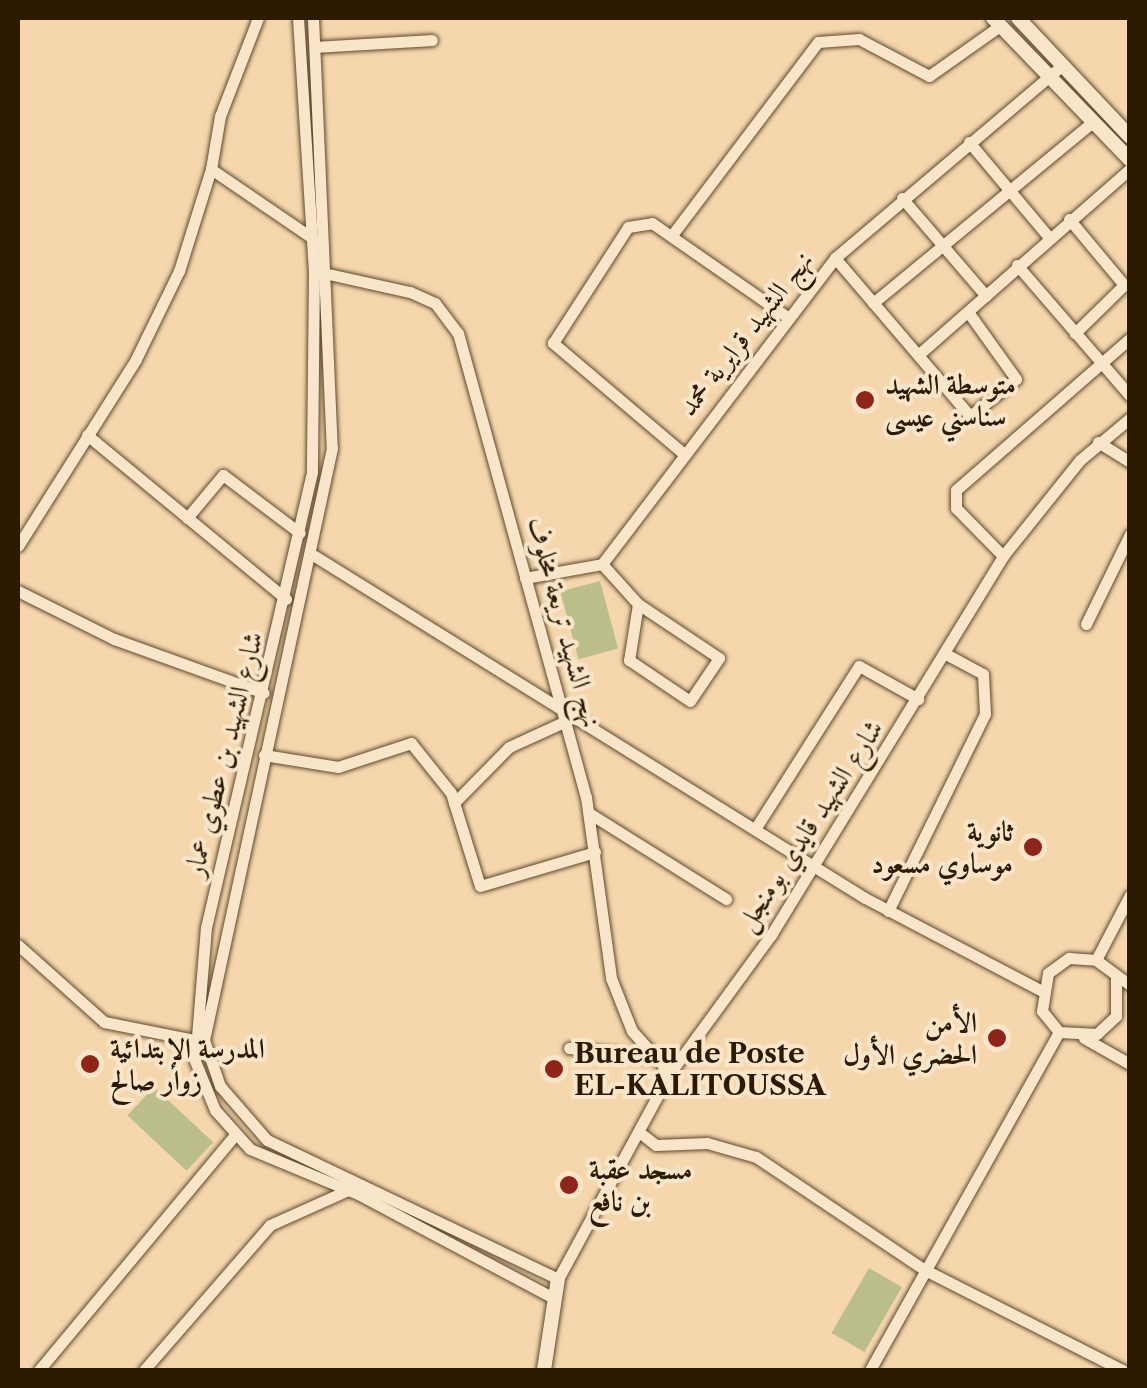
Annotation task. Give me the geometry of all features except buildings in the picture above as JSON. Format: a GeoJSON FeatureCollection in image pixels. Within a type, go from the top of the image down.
{"type":"FeatureCollection","features":[{"type":"Feature","properties":{"kind":"street"},"geometry":{"type":"LineString","coordinates":[[18,546],[172,286],[211,169],[220,116],[258,18]]}},
{"type":"Feature","properties":{"kind":"street","name":"شارع الشهيد بن عطوي عمار"},"geometry":{"type":"LineString","coordinates":[[234,1136],[206,1090],[198,1040],[206,927],[286,599],[312,472],[314,272],[298,18]]}},
{"type":"Feature","properties":{"kind":"street","name":"شارع الشهيد بن عطوي عمار"},"geometry":{"type":"LineString","coordinates":[[313,18],[330,274],[332,448],[313,555],[198,1040],[220,1086],[266,1140],[558,1279]]}},
{"type":"Feature","properties":{"kind":"street"},"geometry":{"type":"LineString","coordinates":[[1018,18],[1059,68],[1130,138]]}},
{"type":"Feature","properties":{"kind":"street"},"geometry":{"type":"LineString","coordinates":[[672,235],[818,42],[859,39],[929,76],[996,22],[1046,78],[1130,160]]}},
{"type":"Feature","properties":{"kind":"street"},"geometry":{"type":"LineString","coordinates":[[315,46],[432,40]]}},
{"type":"Feature","properties":{"kind":"street","name":"نهج الشهيد قرايرية محمد"},"geometry":{"type":"LineString","coordinates":[[602,564],[786,316],[835,258],[1059,68]]}},
{"type":"Feature","properties":{"kind":"street"},"geometry":{"type":"LineString","coordinates":[[873,303],[1091,123]]}},
{"type":"Feature","properties":{"kind":"street"},"geometry":{"type":"LineString","coordinates":[[969,142],[1048,236]]}},
{"type":"Feature","properties":{"kind":"street"},"geometry":{"type":"LineString","coordinates":[[211,169],[312,238]]}},
{"type":"Feature","properties":{"kind":"street"},"geometry":{"type":"LineString","coordinates":[[918,355],[1048,236],[1130,169]]}},
{"type":"Feature","properties":{"kind":"street"},"geometry":{"type":"LineString","coordinates":[[902,198],[986,296]]}},
{"type":"Feature","properties":{"kind":"street"},"geometry":{"type":"LineString","coordinates":[[1068,219],[1124,286],[1075,333]]}},
{"type":"Feature","properties":{"kind":"street"},"geometry":{"type":"LineString","coordinates":[[684,454],[553,338],[628,227],[645,220],[672,235],[786,316]]}},
{"type":"Feature","properties":{"kind":"street"},"geometry":{"type":"LineString","coordinates":[[835,258],[967,416],[1013,385],[1014,372],[968,312]]}},
{"type":"Feature","properties":{"kind":"street"},"geometry":{"type":"LineString","coordinates":[[1017,265],[1130,396]]}},
{"type":"Feature","properties":{"kind":"street","name":"نهج الشهيد تريعة مخلوف"},"geometry":{"type":"LineString","coordinates":[[314,272],[410,292],[448,317],[589,813],[612,978],[632,1031],[670,1073]]}},
{"type":"Feature","properties":{"kind":"street"},"geometry":{"type":"LineString","coordinates":[[1003,556],[956,508],[956,490],[1130,338]]}},
{"type":"Feature","properties":{"kind":"street","name":"شارع الشهيد قايدي بومنجل"},"geometry":{"type":"LineString","coordinates":[[558,1279],[642,1135],[670,1073],[815,866],[1003,556],[1098,442],[1130,418]]}},
{"type":"Feature","properties":{"kind":"street"},"geometry":{"type":"LineString","coordinates":[[87,435],[286,599]]}},
{"type":"Feature","properties":{"kind":"street"},"geometry":{"type":"LineString","coordinates":[[1098,442],[1130,462]]}},
{"type":"Feature","properties":{"kind":"street"},"geometry":{"type":"LineString","coordinates":[[187,518],[223,475],[300,533]]}},
{"type":"Feature","properties":{"kind":"street"},"geometry":{"type":"LineString","coordinates":[[1086,624],[1130,534]]}},
{"type":"Feature","properties":{"kind":"street"},"geometry":{"type":"LineString","coordinates":[[313,555],[564,715],[888,911],[1040,990]]}},
{"type":"Feature","properties":{"kind":"street"},"geometry":{"type":"LineString","coordinates":[[525,578],[602,564],[638,604],[718,658],[690,701],[630,660],[638,604]]}},
{"type":"Feature","properties":{"kind":"street"},"geometry":{"type":"LineString","coordinates":[[18,591],[114,639],[264,693]]}},
{"type":"Feature","properties":{"kind":"street"},"geometry":{"type":"LineString","coordinates":[[888,911],[985,714],[982,674],[944,654]]}},
{"type":"Feature","properties":{"kind":"street"},"geometry":{"type":"LineString","coordinates":[[755,829],[859,666],[918,698]]}},
{"type":"Feature","properties":{"kind":"street"},"geometry":{"type":"LineString","coordinates":[[454,803],[509,748],[564,715]]}},
{"type":"Feature","properties":{"kind":"street"},"geometry":{"type":"LineString","coordinates":[[264,755],[338,767],[407,741],[454,803],[480,886],[595,852]]}},
{"type":"Feature","properties":{"kind":"street"},"geometry":{"type":"LineString","coordinates":[[589,813],[726,899]]}},
{"type":"Feature","properties":{"kind":"street"},"geometry":{"type":"LineString","coordinates":[[1096,960],[1130,894]]}},
{"type":"Feature","properties":{"kind":"street"},"geometry":{"type":"LineString","coordinates":[[18,945],[90,1014],[198,1040]]}},
{"type":"Feature","properties":{"kind":"street"},"geometry":{"type":"LineString","coordinates":[[1130,985],[1096,960],[1057,964],[1040,990],[1042,1012],[1059,1032],[1084,1038],[1130,1064]]}},
{"type":"Feature","properties":{"kind":"street"},"geometry":{"type":"LineString","coordinates":[[1084,1038],[1116,1016],[1116,978]]}},
{"type":"Feature","properties":{"kind":"street"},"geometry":{"type":"LineString","coordinates":[[870,1370],[1059,1032]]}},
{"type":"Feature","properties":{"kind":"street"},"geometry":{"type":"LineString","coordinates":[[569,1048],[655,1057]]}},
{"type":"Feature","properties":{"kind":"street"},"geometry":{"type":"LineString","coordinates":[[642,1135],[656,1145],[707,1143],[756,1157],[925,1270],[1122,1370]]}},
{"type":"Feature","properties":{"kind":"street"},"geometry":{"type":"LineString","coordinates":[[39,1370],[234,1136],[348,1190],[552,1296]]}},
{"type":"Feature","properties":{"kind":"street"},"geometry":{"type":"LineString","coordinates":[[144,1370],[270,1225],[348,1190]]}},
{"type":"Feature","properties":{"kind":"street"},"geometry":{"type":"LineString","coordinates":[[544,1370],[552,1296],[558,1279]]}},
{"type":"Feature","properties":{"kind":"green space"},"geometry":{"type":"Polygon","coordinates":[[[600,581],[618,649],[579,659],[560,592],[600,581]]]}},
{"type":"Feature","properties":{"kind":"green space"},"geometry":{"type":"Polygon","coordinates":[[[154,1087],[213,1142],[187,1171],[127,1116],[154,1087]]]}},
{"type":"Feature","properties":{"kind":"green space"},"geometry":{"type":"Polygon","coordinates":[[[869,1268],[902,1287],[864,1352],[832,1333],[869,1268]]]}},
{"type":"Feature","properties":{"kind":"place","name":"متوسطة الشهيد سناسني عيسى"},"geometry":{"type":"Point","coordinates":[865,400]}},
{"type":"Feature","properties":{"kind":"place","name":"ثانوية موساوي مسعود"},"geometry":{"type":"Point","coordinates":[1033,847]}},
{"type":"Feature","properties":{"kind":"place","name":"الأمن الحضري الأول"},"geometry":{"type":"Point","coordinates":[997,1038]}},
{"type":"Feature","properties":{"kind":"place","name":"المدرسة الإبتدائية زوار صالح"},"geometry":{"type":"Point","coordinates":[90,1064]}},
{"type":"Feature","properties":{"kind":"place","name":"Bureau de Poste EL-KALITOUSSA"},"geometry":{"type":"Point","coordinates":[554,1069]}},
{"type":"Feature","properties":{"kind":"place","name":"مسجد عقبة بن نافع"},"geometry":{"type":"Point","coordinates":[569,1185]}}]}
